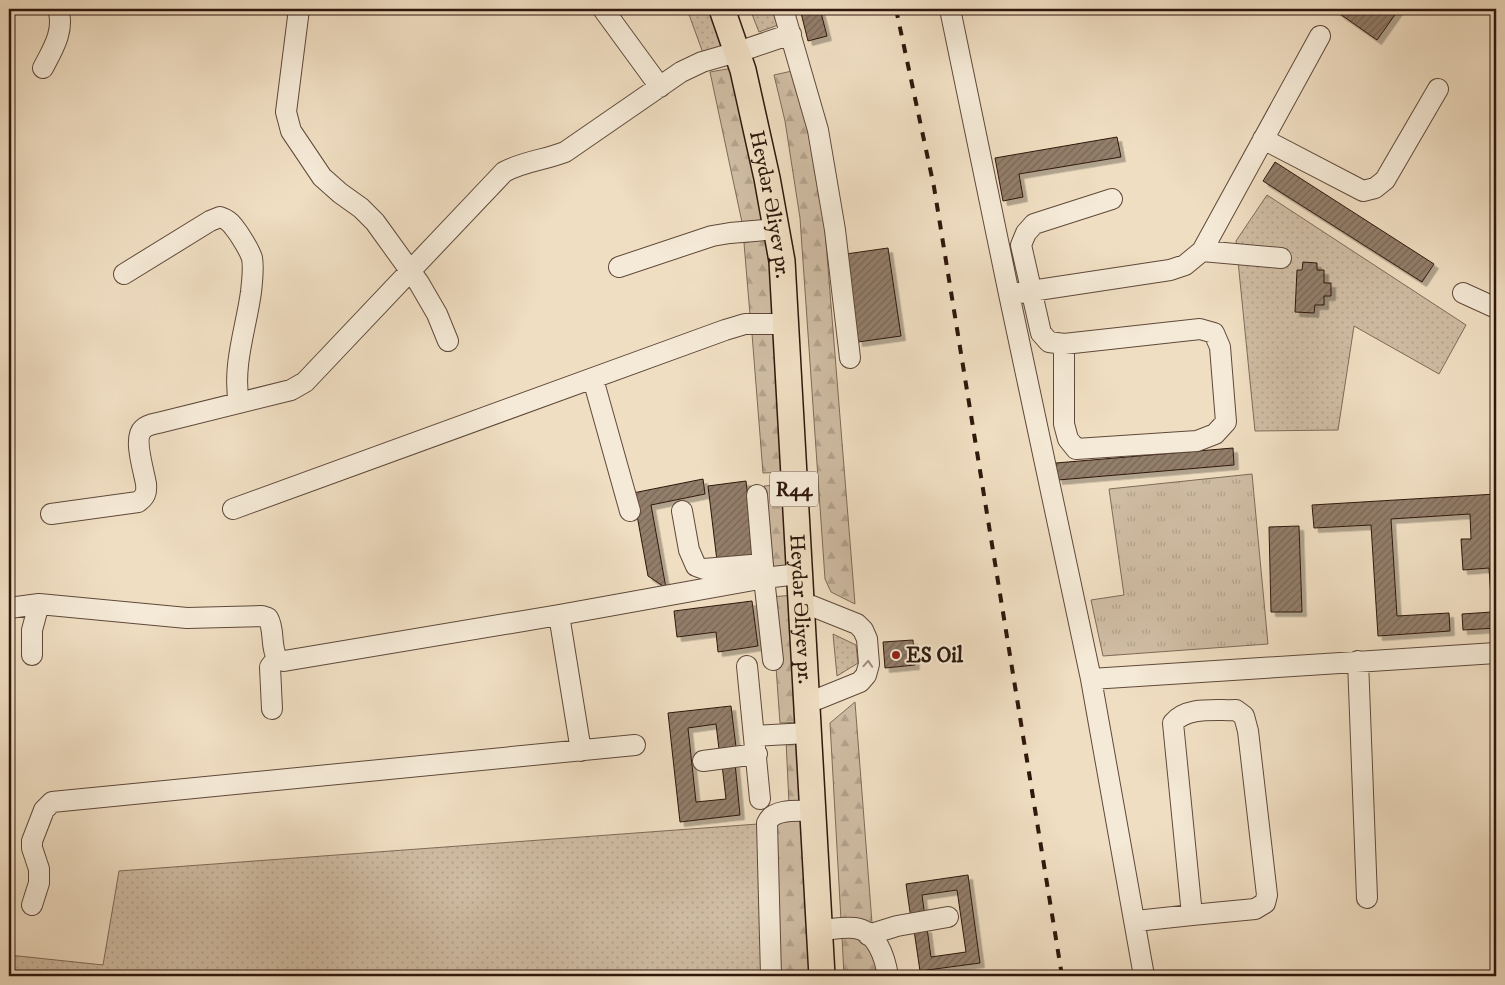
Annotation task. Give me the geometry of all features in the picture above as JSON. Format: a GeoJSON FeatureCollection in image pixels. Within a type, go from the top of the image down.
{"type":"FeatureCollection","features":[{"type":"Feature","properties":{"kind":"main road","name":"Heydər Əliyev pr."},"geometry":{"type":"LineString","coordinates":[[722,9],[753,68],[793,258],[834,976]]}},
{"type":"Feature","properties":{"kind":"main road","name":"Heydər Əliyev pr."},"geometry":{"type":"LineString","coordinates":[[734,9],[742,50],[743,70],[782,260],[822,976]]}},
{"type":"Feature","properties":{"kind":"street"},"geometry":{"type":"LineString","coordinates":[[43,68],[58,37],[61,21],[58,9]]}},
{"type":"Feature","properties":{"kind":"street"},"geometry":{"type":"LineString","coordinates":[[299,9],[286,112],[291,131],[322,177],[361,208],[374,222],[410,270],[437,314],[448,341]]}},
{"type":"Feature","properties":{"kind":"street"},"geometry":{"type":"LineString","coordinates":[[603,9],[660,87]]}},
{"type":"Feature","properties":{"kind":"street"},"geometry":{"type":"LineString","coordinates":[[783,9],[818,130],[835,230],[850,358]]}},
{"type":"Feature","properties":{"kind":"street"},"geometry":{"type":"LineString","coordinates":[[950,9],[1091,679],[1136,921],[1144,976]]}},
{"type":"Feature","properties":{"kind":"street"},"geometry":{"type":"LineString","coordinates":[[51,514],[138,502],[144,498],[147,491],[138,439],[141,430],[147,426],[291,390],[305,382],[504,172],[516,165],[553,157],[565,152],[681,72],[702,62],[791,34]]}},
{"type":"Feature","properties":{"kind":"street"},"geometry":{"type":"LineString","coordinates":[[1009,294],[1170,270],[1185,266],[1202,251],[1320,36]]}},
{"type":"Feature","properties":{"kind":"street"},"geometry":{"type":"LineString","coordinates":[[1263,139],[1363,191],[1375,188],[1385,180],[1438,89]]}},
{"type":"Feature","properties":{"kind":"street"},"geometry":{"type":"LineString","coordinates":[[1064,344],[1064,424],[1068,438],[1076,449],[1198,441],[1215,434],[1226,422],[1220,347],[1214,333],[1200,329],[1064,344],[1049,342],[1041,332],[1021,245],[1026,233],[1034,224],[1112,199]]}},
{"type":"Feature","properties":{"kind":"street"},"geometry":{"type":"LineString","coordinates":[[124,274],[210,221],[220,217],[229,220],[247,247],[252,259],[253,273],[236,373],[239,403]]}},
{"type":"Feature","properties":{"kind":"street"},"geometry":{"type":"LineString","coordinates":[[619,267],[712,236],[777,229]]}},
{"type":"Feature","properties":{"kind":"street"},"geometry":{"type":"LineString","coordinates":[[1202,251],[1281,258]]}},
{"type":"Feature","properties":{"kind":"street"},"geometry":{"type":"LineString","coordinates":[[1463,292],[1496,308]]}},
{"type":"Feature","properties":{"kind":"street"},"geometry":{"type":"LineString","coordinates":[[233,509],[725,330],[745,324],[785,324]]}},
{"type":"Feature","properties":{"kind":"street"},"geometry":{"type":"LineString","coordinates":[[593,379],[630,511]]}},
{"type":"Feature","properties":{"kind":"street"},"geometry":{"type":"LineString","coordinates":[[758,495],[763,571],[773,660]]}},
{"type":"Feature","properties":{"kind":"street"},"geometry":{"type":"LineString","coordinates":[[682,511],[689,550],[696,566],[704,569],[799,574]]}},
{"type":"Feature","properties":{"kind":"street"},"geometry":{"type":"LineString","coordinates":[[9,608],[39,604],[187,618],[262,616],[268,618],[271,624],[276,658],[284,661],[559,615],[763,571]]}},
{"type":"Feature","properties":{"kind":"street"},"geometry":{"type":"LineString","coordinates":[[32,655],[32,630],[39,604]]}},
{"type":"Feature","properties":{"kind":"street"},"geometry":{"type":"LineString","coordinates":[[812,606],[857,624],[863,630],[867,639],[869,664],[866,675],[860,682],[818,699]]}},
{"type":"Feature","properties":{"kind":"street"},"geometry":{"type":"LineString","coordinates":[[559,615],[581,751]]}},
{"type":"Feature","properties":{"kind":"street"},"geometry":{"type":"LineString","coordinates":[[1091,679],[1496,653]]}},
{"type":"Feature","properties":{"kind":"street"},"geometry":{"type":"LineString","coordinates":[[272,709],[270,667],[276,658]]}},
{"type":"Feature","properties":{"kind":"street"},"geometry":{"type":"LineString","coordinates":[[1358,661],[1367,898]]}},
{"type":"Feature","properties":{"kind":"street"},"geometry":{"type":"LineString","coordinates":[[747,666],[760,799]]}},
{"type":"Feature","properties":{"kind":"street"},"geometry":{"type":"LineString","coordinates":[[1136,921],[1192,915],[1256,908],[1265,903],[1267,894],[1248,731],[1244,716],[1236,710],[1193,712],[1178,716],[1173,723],[1192,915]]}},
{"type":"Feature","properties":{"kind":"street"},"geometry":{"type":"LineString","coordinates":[[703,761],[756,745],[808,733]]}},
{"type":"Feature","properties":{"kind":"street"},"geometry":{"type":"LineString","coordinates":[[32,905],[39,883],[39,869],[32,848],[32,841],[44,810],[52,802],[635,745]]}},
{"type":"Feature","properties":{"kind":"street"},"geometry":{"type":"LineString","coordinates":[[771,976],[767,823],[769,817],[775,814],[794,811],[812,812]]}},
{"type":"Feature","properties":{"kind":"street"},"geometry":{"type":"LineString","coordinates":[[868,935],[897,926],[948,917]]}},
{"type":"Feature","properties":{"kind":"street"},"geometry":{"type":"LineString","coordinates":[[831,929],[857,928],[868,935],[878,944],[885,961],[888,976]]}},
{"type":"Feature","properties":{"kind":"green space"},"geometry":{"type":"Polygon","coordinates":[[[687,9],[712,9],[727,48],[703,53],[687,9]]]}},
{"type":"Feature","properties":{"kind":"green space"},"geometry":{"type":"Polygon","coordinates":[[[750,9],[773,9],[778,25],[759,32],[750,9]]]}},
{"type":"Feature","properties":{"kind":"green space"},"geometry":{"type":"Polygon","coordinates":[[[733,68],[766,225],[743,227],[710,72],[733,68]]]}},
{"type":"Feature","properties":{"kind":"green space"},"geometry":{"type":"Polygon","coordinates":[[[792,71],[806,122],[823,205],[855,604],[831,592],[825,579],[800,218],[785,121],[774,75],[792,71]]]}},
{"type":"Feature","properties":{"kind":"green space"},"geometry":{"type":"Polygon","coordinates":[[[1267,195],[1466,325],[1439,374],[1354,326],[1338,430],[1255,431],[1236,241],[1267,195]]]}},
{"type":"Feature","properties":{"kind":"green space"},"geometry":{"type":"Polygon","coordinates":[[[766,238],[775,313],[750,315],[744,243],[766,238]]]}},
{"type":"Feature","properties":{"kind":"green space"},"geometry":{"type":"Polygon","coordinates":[[[779,330],[791,472],[763,473],[752,334],[779,330]]]}},
{"type":"Feature","properties":{"kind":"green space"},"geometry":{"type":"Polygon","coordinates":[[[1252,474],[1268,644],[1103,656],[1091,600],[1124,595],[1109,489],[1252,474]]]}},
{"type":"Feature","properties":{"kind":"green space"},"geometry":{"type":"Polygon","coordinates":[[[792,484],[796,566],[770,567],[764,486],[792,484]]]}},
{"type":"Feature","properties":{"kind":"green space"},"geometry":{"type":"Polygon","coordinates":[[[794,595],[802,722],[780,723],[771,597],[794,595]]]}},
{"type":"Feature","properties":{"kind":"green space"},"geometry":{"type":"Polygon","coordinates":[[[833,634],[856,645],[858,663],[837,676],[833,634]]]}},
{"type":"Feature","properties":{"kind":"green space"},"geometry":{"type":"Polygon","coordinates":[[[855,702],[872,923],[841,920],[830,723],[855,702]]]}},
{"type":"Feature","properties":{"kind":"green space"},"geometry":{"type":"Polygon","coordinates":[[[802,739],[804,803],[789,804],[786,740],[802,739]]]}},
{"type":"Feature","properties":{"kind":"green space"},"geometry":{"type":"Polygon","coordinates":[[[805,818],[810,976],[778,976],[773,819],[805,818]]]}},
{"type":"Feature","properties":{"kind":"green space"},"geometry":{"type":"Polygon","coordinates":[[[758,824],[762,976],[9,976],[9,955],[103,965],[119,871],[758,824]]]}},
{"type":"Feature","properties":{"kind":"green space"},"geometry":{"type":"Polygon","coordinates":[[[862,936],[876,954],[877,976],[844,976],[842,937],[862,936]]]}},
{"type":"Feature","properties":{"kind":"building"},"geometry":{"type":"Polygon","coordinates":[[[800,9],[820,9],[827,36],[808,41],[800,9]]]}},
{"type":"Feature","properties":{"kind":"building"},"geometry":{"type":"Polygon","coordinates":[[[1333,9],[1399,9],[1377,40],[1333,9]]]}},
{"type":"Feature","properties":{"kind":"building"},"geometry":{"type":"Polygon","coordinates":[[[1117,137],[1121,157],[1019,174],[1023,197],[1003,201],[995,158],[1117,137]]]}},
{"type":"Feature","properties":{"kind":"building"},"geometry":{"type":"Polygon","coordinates":[[[1275,162],[1434,264],[1422,282],[1263,181],[1275,162]]]}},
{"type":"Feature","properties":{"kind":"building"},"geometry":{"type":"Polygon","coordinates":[[[888,248],[901,336],[858,342],[846,254],[888,248]]]}},
{"type":"Feature","properties":{"kind":"building"},"geometry":{"type":"Polygon","coordinates":[[[1303,262],[1317,263],[1317,270],[1324,270],[1324,283],[1331,283],[1331,296],[1324,296],[1324,305],[1315,305],[1314,313],[1295,312],[1297,270],[1302,270],[1303,262]]]}},
{"type":"Feature","properties":{"kind":"building"},"geometry":{"type":"Polygon","coordinates":[[[1233,448],[1234,465],[1058,480],[1056,463],[1233,448]]]}},
{"type":"Feature","properties":{"kind":"building"},"geometry":{"type":"Polygon","coordinates":[[[703,479],[705,494],[651,505],[666,588],[648,576],[633,493],[703,479]]]}},
{"type":"Feature","properties":{"kind":"building"},"geometry":{"type":"Polygon","coordinates":[[[746,481],[755,557],[717,561],[708,486],[746,481]]]}},
{"type":"Feature","properties":{"kind":"building"},"geometry":{"type":"Polygon","coordinates":[[[1496,494],[1496,628],[1463,630],[1462,614],[1492,612],[1489,568],[1463,570],[1461,539],[1471,539],[1470,514],[1391,519],[1397,616],[1449,613],[1450,631],[1378,636],[1371,525],[1314,528],[1312,505],[1496,494]]]}},
{"type":"Feature","properties":{"kind":"building"},"geometry":{"type":"Polygon","coordinates":[[[1299,526],[1302,612],[1271,612],[1269,527],[1299,526]]]}},
{"type":"Feature","properties":{"kind":"building"},"geometry":{"type":"Polygon","coordinates":[[[752,601],[758,646],[718,652],[716,632],[677,637],[674,611],[752,601]]]}},
{"type":"Feature","properties":{"kind":"building"},"geometry":{"type":"Polygon","coordinates":[[[913,640],[915,665],[885,668],[883,642],[913,640]]]}},
{"type":"Feature","properties":{"kind":"building"},"geometry":{"type":"Polygon","coordinates":[[[731,706],[736,747],[719,749],[716,724],[688,728],[696,802],[726,799],[722,765],[735,763],[740,815],[680,822],[668,713],[731,706]]]}},
{"type":"Feature","properties":{"kind":"building"},"geometry":{"type":"Polygon","coordinates":[[[968,875],[980,963],[920,971],[914,930],[927,928],[931,957],[966,952],[957,890],[922,895],[925,917],[911,919],[906,884],[968,875]]]}},
{"type":"Feature","properties":{"kind":"railway"},"geometry":{"type":"LineString","coordinates":[[896,9],[934,187],[1062,976]]}},
{"type":"Feature","properties":{"kind":"place","name":"ES Oil"},"geometry":{"type":"Point","coordinates":[896,655]}}]}
